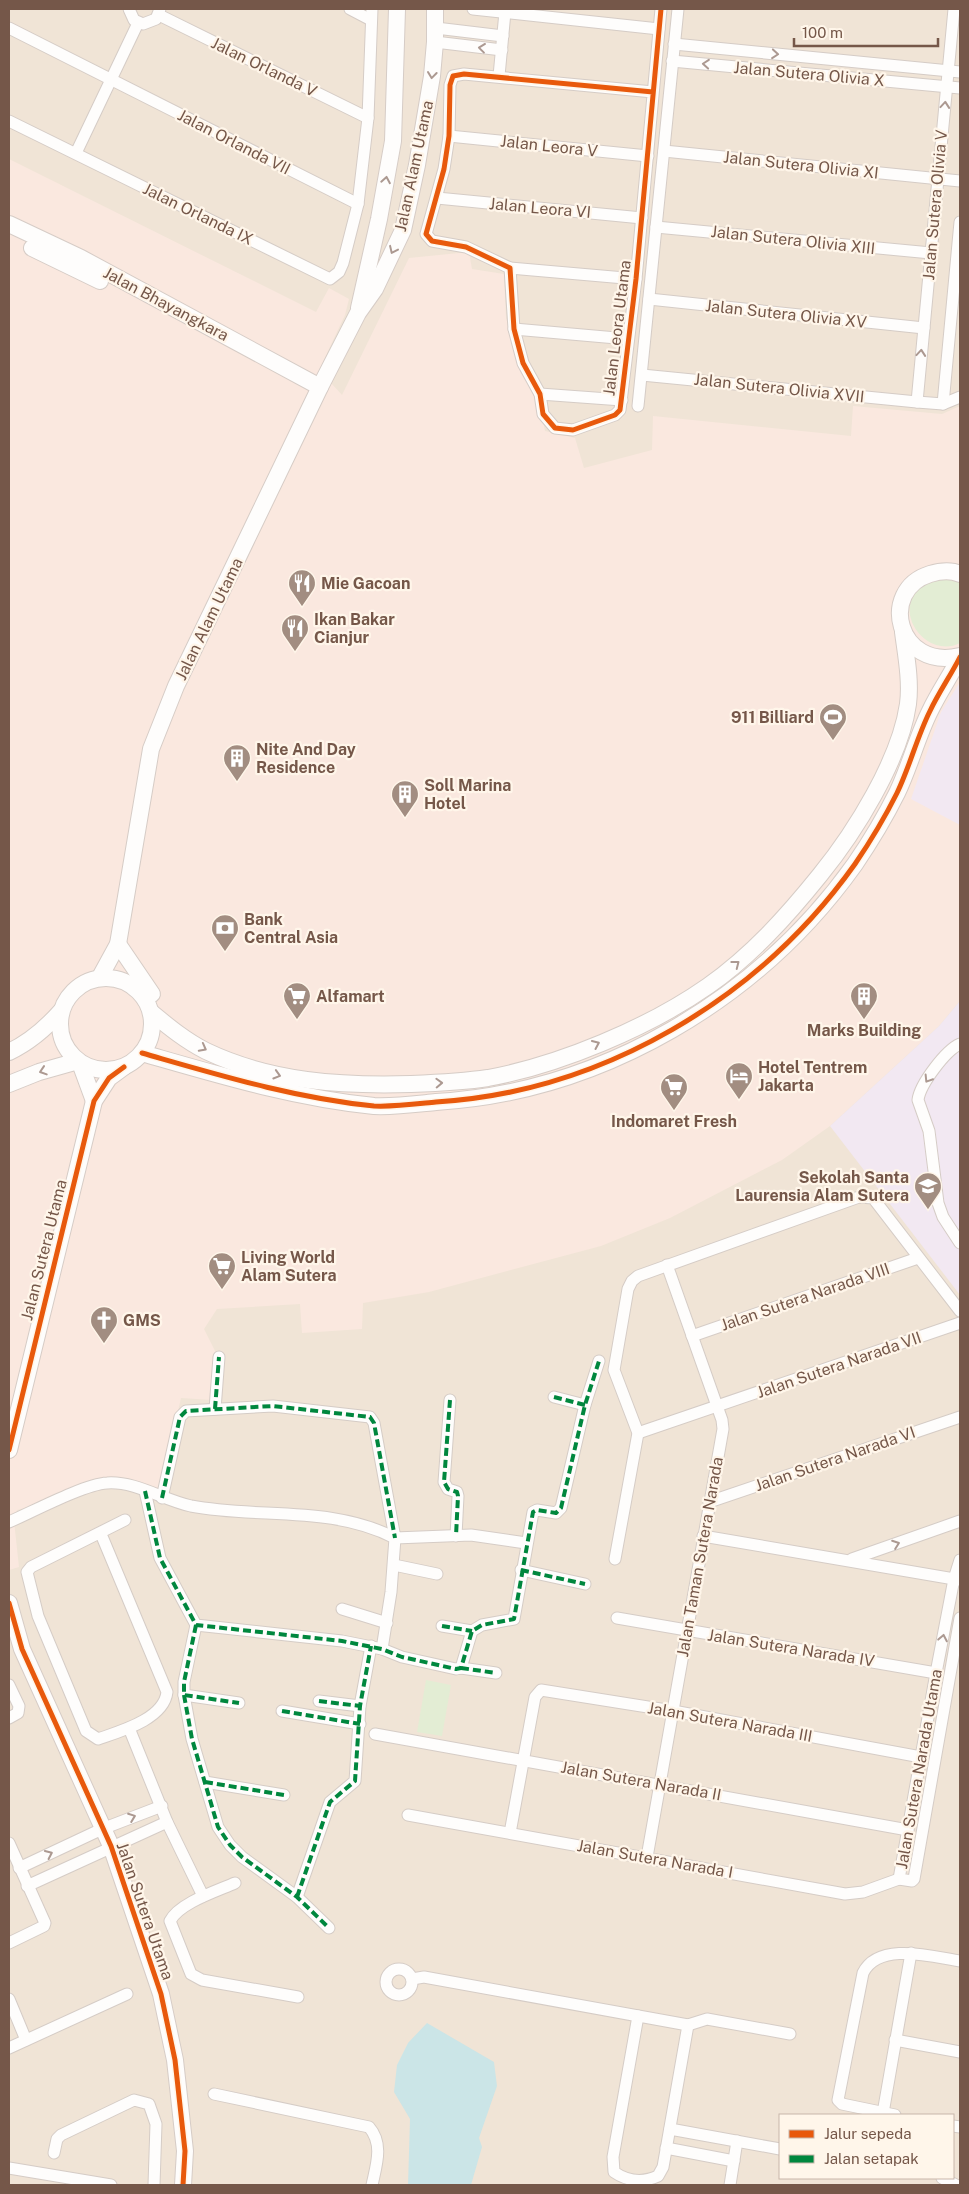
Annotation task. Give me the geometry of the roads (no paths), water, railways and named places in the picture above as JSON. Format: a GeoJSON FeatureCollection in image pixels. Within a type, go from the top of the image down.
{"type":"FeatureCollection","features":[{"type":"Feature","properties":{"kind":"main road","name":"Jalan Alam Utama"},"geometry":{"type":"LineString","coordinates":[[358,313],[379,219],[393,141],[398,46],[397,9]]}},
{"type":"Feature","properties":{"kind":"main road","name":"Jalan Alam Utama"},"geometry":{"type":"LineString","coordinates":[[100,978],[118,944],[151,749],[176,686],[213,614],[318,392],[358,313],[375,289],[403,230],[417,165],[436,35],[435,9]]}},
{"type":"Feature","properties":{"kind":"main road","name":"Jalan Bhayangkara"},"geometry":{"type":"LineString","coordinates":[[9,224],[81,258],[318,392]]}},
{"type":"Feature","properties":{"kind":"main road","name":"Jalan Bhayangkara"},"geometry":{"type":"LineString","coordinates":[[9,236],[318,392]]}},
{"type":"Feature","properties":{"kind":"main road"},"geometry":{"type":"LineString","coordinates":[[9,1052],[23,1045],[47,1027],[61,1011],[67,999],[76,988],[87,981],[100,978],[114,978],[127,982],[142,995],[152,1013],[176,1033],[206,1051],[288,1078],[334,1084],[448,1082],[488,1078],[538,1066],[590,1047],[657,1016],[708,986],[751,952],[788,914],[860,822],[894,750],[908,704],[907,657],[900,616],[902,600],[910,586],[923,576],[939,571],[960,574]]}},
{"type":"Feature","properties":{"kind":"main road"},"geometry":{"type":"LineString","coordinates":[[903,632],[910,644],[921,653],[934,658],[947,659],[960,656]]}},
{"type":"Feature","properties":{"kind":"main road"},"geometry":{"type":"LineString","coordinates":[[142,1053],[262,1088],[314,1098],[382,1106],[468,1100],[534,1087],[585,1071],[661,1037],[709,1007],[768,961],[832,895],[856,862],[896,795],[930,710],[960,656]]}},
{"type":"Feature","properties":{"kind":"main road"},"geometry":{"type":"LineString","coordinates":[[118,944],[176,1033]]}},
{"type":"Feature","properties":{"kind":"main road"},"geometry":{"type":"LineString","coordinates":[[61,1011],[59,1025],[68,1051],[79,1062],[94,1069],[109,1070],[124,1067],[142,1053],[150,1041],[153,1027],[152,1013]]}},
{"type":"Feature","properties":{"kind":"main road"},"geometry":{"type":"LineString","coordinates":[[9,1084],[39,1072],[79,1062]]}},
{"type":"Feature","properties":{"kind":"main road"},"geometry":{"type":"LineString","coordinates":[[79,1062],[94,1101]]}},
{"type":"Feature","properties":{"kind":"main road","name":"Jalan Sutera Utama"},"geometry":{"type":"LineString","coordinates":[[9,1450],[94,1101],[109,1078],[124,1067]]}},
{"type":"Feature","properties":{"kind":"main road","name":"Jalan Sutera Utama"},"geometry":{"type":"LineString","coordinates":[[9,1603],[22,1649],[111,1846],[161,1994],[175,2060],[186,2151],[183,2185]]}},
{"type":"Feature","properties":{"kind":"street"},"geometry":{"type":"LineString","coordinates":[[130,9],[131,16],[138,23],[148,24],[159,12]]}},
{"type":"Feature","properties":{"kind":"street"},"geometry":{"type":"LineString","coordinates":[[350,9],[371,14],[368,118],[358,204]]}},
{"type":"Feature","properties":{"kind":"street"},"geometry":{"type":"LineString","coordinates":[[473,9],[659,29]]}},
{"type":"Feature","properties":{"kind":"street","name":"Jalan Leora Utama"},"geometry":{"type":"LineString","coordinates":[[510,268],[514,329],[523,363],[540,394],[543,414],[548,422],[554,428],[573,430],[615,415],[620,410],[622,400],[636,279],[661,9]]}},
{"type":"Feature","properties":{"kind":"street"},"geometry":{"type":"LineString","coordinates":[[638,406],[678,9]]}},
{"type":"Feature","properties":{"kind":"street","name":"Jalan Sutera Olivia V"},"geometry":{"type":"LineString","coordinates":[[917,402],[954,9]]}},
{"type":"Feature","properties":{"kind":"street","name":"Jalan Orlanda V"},"geometry":{"type":"LineString","coordinates":[[159,12],[368,118]]}},
{"type":"Feature","properties":{"kind":"street"},"geometry":{"type":"LineString","coordinates":[[499,76],[505,12]]}},
{"type":"Feature","properties":{"kind":"street"},"geometry":{"type":"LineString","coordinates":[[76,153],[138,23]]}},
{"type":"Feature","properties":{"kind":"street","name":"Jalan Orlanda VII"},"geometry":{"type":"LineString","coordinates":[[9,28],[358,204]]}},
{"type":"Feature","properties":{"kind":"street"},"geometry":{"type":"LineString","coordinates":[[436,35],[503,36]]}},
{"type":"Feature","properties":{"kind":"street"},"geometry":{"type":"LineString","coordinates":[[436,35],[502,50]]}},
{"type":"Feature","properties":{"kind":"street","name":"Jalan Sutera Olivia X"},"geometry":{"type":"LineString","coordinates":[[674,44],[960,72]]}},
{"type":"Feature","properties":{"kind":"street","name":"Jalan Sutera Olivia X"},"geometry":{"type":"LineString","coordinates":[[672,61],[960,88]]}},
{"type":"Feature","properties":{"kind":"street"},"geometry":{"type":"LineString","coordinates":[[636,279],[510,268],[466,247],[432,241],[426,234],[428,220],[438,198],[450,136],[450,85],[454,76],[464,74],[499,76],[653,92]]}},
{"type":"Feature","properties":{"kind":"street","name":"Jalan Orlanda IX"},"geometry":{"type":"LineString","coordinates":[[9,121],[321,276],[330,278],[340,272],[358,204]]}},
{"type":"Feature","properties":{"kind":"street","name":"Jalan Leora V"},"geometry":{"type":"LineString","coordinates":[[450,136],[648,156]]}},
{"type":"Feature","properties":{"kind":"street","name":"Jalan Sutera Olivia XI"},"geometry":{"type":"LineString","coordinates":[[664,151],[960,181]]}},
{"type":"Feature","properties":{"kind":"street","name":"Jalan Leora VI"},"geometry":{"type":"LineString","coordinates":[[438,198],[642,218]]}},
{"type":"Feature","properties":{"kind":"street","name":"Jalan Sutera Olivia V"},"geometry":{"type":"LineString","coordinates":[[944,404],[960,222]]}},
{"type":"Feature","properties":{"kind":"street","name":"Jalan Sutera Olivia XIII"},"geometry":{"type":"LineString","coordinates":[[656,227],[931,253]]}},
{"type":"Feature","properties":{"kind":"street","name":"Jalan Sutera Olivia XV"},"geometry":{"type":"LineString","coordinates":[[649,300],[924,328]]}},
{"type":"Feature","properties":{"kind":"street"},"geometry":{"type":"LineString","coordinates":[[514,329],[628,339]]}},
{"type":"Feature","properties":{"kind":"street","name":"Jalan Sutera Olivia XVII"},"geometry":{"type":"LineString","coordinates":[[642,375],[944,404]]}},
{"type":"Feature","properties":{"kind":"street"},"geometry":{"type":"LineString","coordinates":[[540,394],[622,400]]}},
{"type":"Feature","properties":{"kind":"street"},"geometry":{"type":"LineString","coordinates":[[944,404],[960,397]]}},
{"type":"Feature","properties":{"kind":"street"},"geometry":{"type":"LineString","coordinates":[[960,1044],[949,1051],[933,1071],[918,1095],[929,1132],[938,1203],[943,1216],[960,1243]]}},
{"type":"Feature","properties":{"kind":"street"},"geometry":{"type":"LineString","coordinates":[[615,1559],[638,1433],[616,1377],[615,1360],[628,1289],[632,1281],[638,1276],[859,1197],[873,1198],[960,1311]]}},
{"type":"Feature","properties":{"kind":"street","name":"Jalan Sutera Narada VIII"},"geometry":{"type":"LineString","coordinates":[[692,1336],[918,1258]]}},
{"type":"Feature","properties":{"kind":"street","name":"Jalan Taman Sutera Narada"},"geometry":{"type":"LineString","coordinates":[[647,1857],[723,1429],[667,1265]]}},
{"type":"Feature","properties":{"kind":"street","name":"Jalan Sutera Narada VII"},"geometry":{"type":"LineString","coordinates":[[638,1433],[717,1408],[960,1323]]}},
{"type":"Feature","properties":{"kind":"street"},"geometry":{"type":"LineString","coordinates":[[215,1409],[219,1357]]}},
{"type":"Feature","properties":{"kind":"street"},"geometry":{"type":"LineString","coordinates":[[461,1668],[472,1631],[482,1624],[514,1620],[521,1570],[533,1512],[537,1510],[556,1513],[561,1508],[585,1405],[599,1361]]}},
{"type":"Feature","properties":{"kind":"street"},"geometry":{"type":"LineString","coordinates":[[554,1397],[585,1405]]}},
{"type":"Feature","properties":{"kind":"street"},"geometry":{"type":"LineString","coordinates":[[450,1400],[444,1482],[448,1489],[457,1492],[458,1496],[456,1536]]}},
{"type":"Feature","properties":{"kind":"street"},"geometry":{"type":"LineString","coordinates":[[162,1498],[180,1417],[186,1411],[273,1406],[370,1417],[374,1424],[395,1538],[394,1565],[387,1623],[377,1648],[360,1706],[354,1781],[330,1802],[297,1898]]}},
{"type":"Feature","properties":{"kind":"street","name":"Jalan Sutera Narada VI"},"geometry":{"type":"LineString","coordinates":[[709,1502],[960,1417]]}},
{"type":"Feature","properties":{"kind":"street"},"geometry":{"type":"LineString","coordinates":[[9,1522],[105,1483],[117,1483],[191,1506],[340,1519],[395,1538],[481,1536],[526,1543]]}},
{"type":"Feature","properties":{"kind":"street"},"geometry":{"type":"LineString","coordinates":[[145,1491],[160,1558],[196,1625],[185,1674],[184,1695],[192,1740],[218,1827],[230,1845],[297,1898],[329,1928]]}},
{"type":"Feature","properties":{"kind":"street"},"geometry":{"type":"LineString","coordinates":[[101,1534],[167,1692],[161,1709],[129,1728],[98,1739],[86,1731],[38,1616],[27,1572],[31,1567],[101,1534],[125,1520]]}},
{"type":"Feature","properties":{"kind":"street"},"geometry":{"type":"LineString","coordinates":[[850,1560],[960,1521]]}},
{"type":"Feature","properties":{"kind":"street"},"geometry":{"type":"LineString","coordinates":[[703,1536],[957,1579]]}},
{"type":"Feature","properties":{"kind":"street","name":"Jalan Sutera Narada Utama"},"geometry":{"type":"LineString","coordinates":[[960,1560],[936,1672],[899,1879],[912,1881],[914,1879],[960,1618]]}},
{"type":"Feature","properties":{"kind":"street"},"geometry":{"type":"LineString","coordinates":[[394,1565],[437,1574]]}},
{"type":"Feature","properties":{"kind":"street"},"geometry":{"type":"LineString","coordinates":[[521,1570],[585,1584]]}},
{"type":"Feature","properties":{"kind":"street"},"geometry":{"type":"LineString","coordinates":[[342,1609],[387,1623]]}},
{"type":"Feature","properties":{"kind":"street","name":"Jalan Sutera Narada IV"},"geometry":{"type":"LineString","coordinates":[[617,1618],[936,1672]]}},
{"type":"Feature","properties":{"kind":"street"},"geometry":{"type":"LineString","coordinates":[[196,1625],[304,1635],[377,1648],[402,1657],[456,1669],[496,1673]]}},
{"type":"Feature","properties":{"kind":"street"},"geometry":{"type":"LineString","coordinates":[[442,1626],[472,1631]]}},
{"type":"Feature","properties":{"kind":"street"},"geometry":{"type":"LineString","coordinates":[[9,1685],[19,1710],[9,1718]]}},
{"type":"Feature","properties":{"kind":"street","name":"Jalan Sutera Narada III"},"geometry":{"type":"LineString","coordinates":[[523,1759],[538,1691],[544,1690],[673,1711],[921,1757]]}},
{"type":"Feature","properties":{"kind":"street"},"geometry":{"type":"LineString","coordinates":[[184,1695],[239,1703]]}},
{"type":"Feature","properties":{"kind":"street"},"geometry":{"type":"LineString","coordinates":[[319,1701],[360,1706]]}},
{"type":"Feature","properties":{"kind":"street"},"geometry":{"type":"LineString","coordinates":[[282,1711],[360,1724]]}},
{"type":"Feature","properties":{"kind":"street"},"geometry":{"type":"LineString","coordinates":[[129,1728],[168,1822],[204,1896]]}},
{"type":"Feature","properties":{"kind":"street","name":"Jalan Sutera Narada II"},"geometry":{"type":"LineString","coordinates":[[375,1734],[523,1759],[908,1830]]}},
{"type":"Feature","properties":{"kind":"street"},"geometry":{"type":"LineString","coordinates":[[510,1833],[523,1759]]}},
{"type":"Feature","properties":{"kind":"street"},"geometry":{"type":"LineString","coordinates":[[205,1782],[284,1795]]}},
{"type":"Feature","properties":{"kind":"street"},"geometry":{"type":"LineString","coordinates":[[19,1868],[102,1829],[162,1806]]}},
{"type":"Feature","properties":{"kind":"street","name":"Jalan Sutera Narada I"},"geometry":{"type":"LineString","coordinates":[[408,1815],[845,1894],[864,1892],[899,1879]]}},
{"type":"Feature","properties":{"kind":"street"},"geometry":{"type":"LineString","coordinates":[[27,1886],[111,1846],[168,1822]]}},
{"type":"Feature","properties":{"kind":"street"},"geometry":{"type":"LineString","coordinates":[[9,1842],[27,1886],[44,1920],[44,1924],[9,1943]]}},
{"type":"Feature","properties":{"kind":"street"},"geometry":{"type":"LineString","coordinates":[[235,1883],[204,1896],[174,1914],[170,1922],[191,1974],[202,1980],[298,1997]]}},
{"type":"Feature","properties":{"kind":"street"},"geometry":{"type":"LineString","coordinates":[[882,2113],[911,1953]]}},
{"type":"Feature","properties":{"kind":"street"},"geometry":{"type":"LineString","coordinates":[[889,2114],[842,2104],[838,2100],[866,1968],[892,1954],[911,1953],[960,1961]]}},
{"type":"Feature","properties":{"kind":"street"},"geometry":{"type":"LineString","coordinates":[[412,1979],[424,1977],[688,2025],[707,2020],[790,2034]]}},
{"type":"Feature","properties":{"kind":"street"},"geometry":{"type":"LineString","coordinates":[[9,2048],[127,1994]]}},
{"type":"Feature","properties":{"kind":"street"},"geometry":{"type":"LineString","coordinates":[[9,1999],[26,2040]]}},
{"type":"Feature","properties":{"kind":"street"},"geometry":{"type":"LineString","coordinates":[[638,2016],[613,2156],[614,2172],[622,2178],[647,2181],[658,2176],[663,2167],[688,2025]]}},
{"type":"Feature","properties":{"kind":"street"},"geometry":{"type":"LineString","coordinates":[[896,2040],[960,2052]]}},
{"type":"Feature","properties":{"kind":"street"},"geometry":{"type":"LineString","coordinates":[[214,2094],[363,2124],[374,2133],[378,2153],[372,2185]]}},
{"type":"Feature","properties":{"kind":"street"},"geometry":{"type":"LineString","coordinates":[[54,2153],[57,2139],[61,2135],[134,2100],[142,2101],[149,2104],[156,2124],[154,2185]]}},
{"type":"Feature","properties":{"kind":"street"},"geometry":{"type":"LineString","coordinates":[[670,2129],[779,2149]]}},
{"type":"Feature","properties":{"kind":"street"},"geometry":{"type":"LineString","coordinates":[[730,2185],[737,2141]]}},
{"type":"Feature","properties":{"kind":"street"},"geometry":{"type":"LineString","coordinates":[[666,2148],[734,2161]]}},
{"type":"Feature","properties":{"kind":"street"},"geometry":{"type":"LineString","coordinates":[[9,2168],[111,2185]]}},
{"type":"Feature","properties":{"kind":"street"},"geometry":{"type":"LineString","coordinates":[[944,2179],[956,2184]]}},
{"type":"Feature","properties":{"kind":"water"},"geometry":{"type":"Polygon","coordinates":[[[427,2023],[494,2062],[497,2086],[479,2138],[482,2147],[471,2185],[408,2185],[410,2119],[394,2092],[397,2065],[408,2043],[427,2023]]]}},
{"type":"Feature","properties":{"kind":"place","name":"Mie Gacoan"},"geometry":{"type":"Point","coordinates":[302,607]}},
{"type":"Feature","properties":{"kind":"place","name":"Ikan Bakar Cianjur"},"geometry":{"type":"Point","coordinates":[295,652]}},
{"type":"Feature","properties":{"kind":"place","name":"911 Billiard"},"geometry":{"type":"Point","coordinates":[833,741]}},
{"type":"Feature","properties":{"kind":"place","name":"Nite And Day Residence"},"geometry":{"type":"Point","coordinates":[237,782]}},
{"type":"Feature","properties":{"kind":"place","name":"Soll Marina Hotel"},"geometry":{"type":"Point","coordinates":[405,818]}},
{"type":"Feature","properties":{"kind":"place","name":"Bank Central Asia"},"geometry":{"type":"Point","coordinates":[225,952]}},
{"type":"Feature","properties":{"kind":"place","name":"Alfamart"},"geometry":{"type":"Point","coordinates":[297,1020]}},
{"type":"Feature","properties":{"kind":"place","name":"Marks Building"},"geometry":{"type":"Point","coordinates":[864,1020]}},
{"type":"Feature","properties":{"kind":"place","name":"Hotel Tentrem Jakarta"},"geometry":{"type":"Point","coordinates":[739,1100]}},
{"type":"Feature","properties":{"kind":"place","name":"Indomaret Fresh"},"geometry":{"type":"Point","coordinates":[674,1111]}},
{"type":"Feature","properties":{"kind":"place","name":"Sekolah Santa Laurensia Alam Sutera"},"geometry":{"type":"Point","coordinates":[928,1210]}},
{"type":"Feature","properties":{"kind":"place","name":"Living World Alam Sutera"},"geometry":{"type":"Point","coordinates":[222,1290]}},
{"type":"Feature","properties":{"kind":"place","name":"GMS"},"geometry":{"type":"Point","coordinates":[104,1344]}}]}
